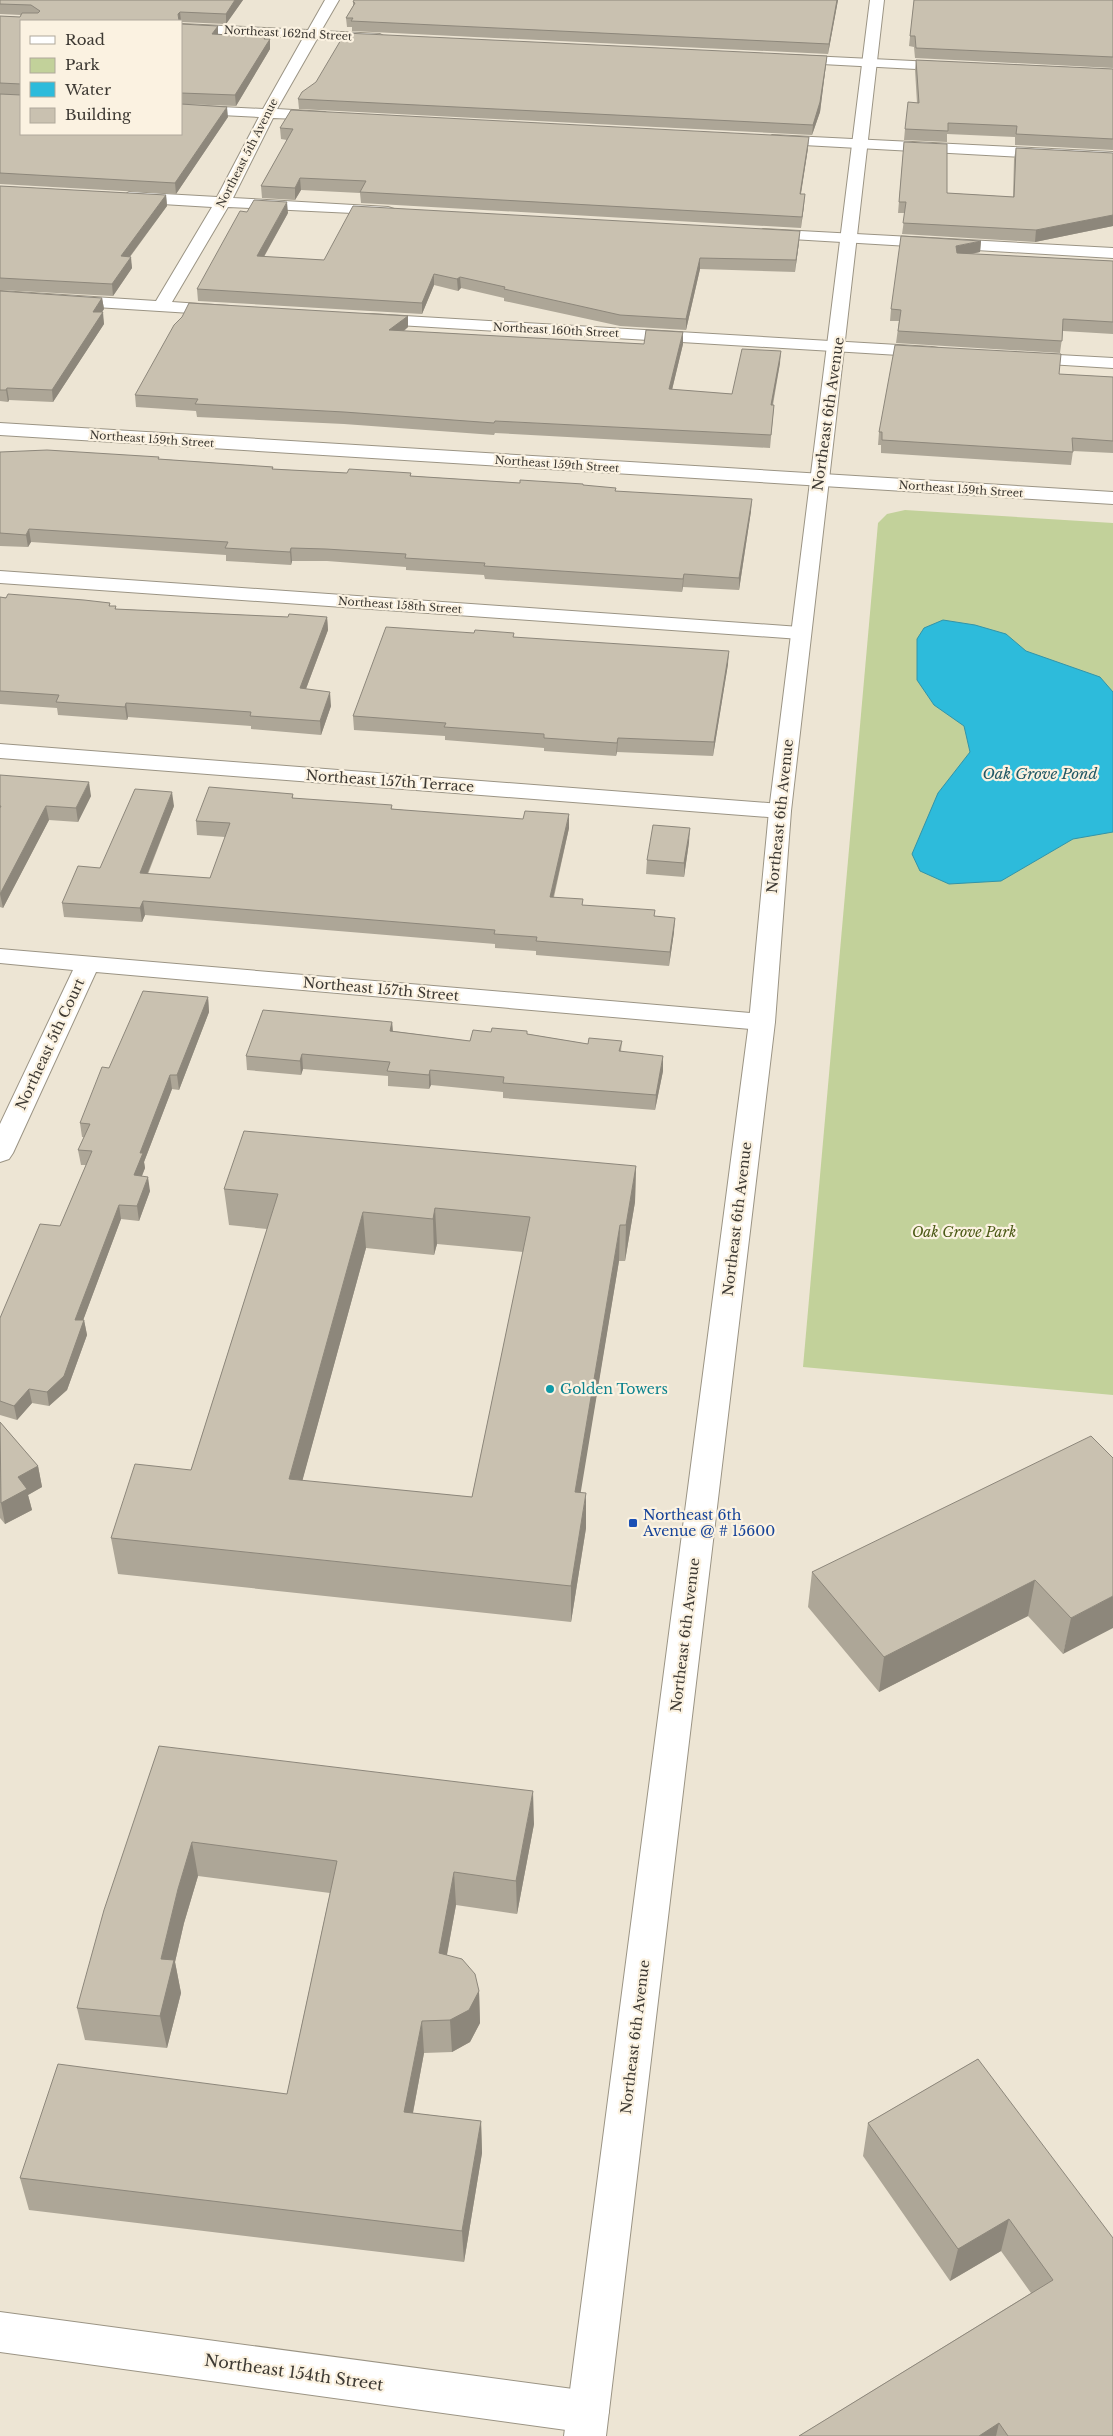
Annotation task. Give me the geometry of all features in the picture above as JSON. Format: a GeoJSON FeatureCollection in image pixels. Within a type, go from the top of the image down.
{"type":"FeatureCollection","features":[{"type":"Feature","properties":{"kind":"street","name":"Northeast 5th Avenue"},"geometry":{"type":"LineString","coordinates":[[161,306],[223,202],[268,113],[332,0]]}},
{"type":"Feature","properties":{"kind":"street","name":"Northeast 6th Avenue"},"geometry":{"type":"LineString","coordinates":[[586,2424],[762,1022],[780,811],[800,633],[818,480],[838,347],[877,0]]}},
{"type":"Feature","properties":{"kind":"street","name":"Northeast 162nd Street"},"geometry":{"type":"LineString","coordinates":[[182,28],[392,38]]}},
{"type":"Feature","properties":{"kind":"street"},"geometry":{"type":"LineString","coordinates":[[770,58],[967,67]]}},
{"type":"Feature","properties":{"kind":"street"},"geometry":{"type":"LineString","coordinates":[[182,108],[337,117]]}},
{"type":"Feature","properties":{"kind":"street"},"geometry":{"type":"LineString","coordinates":[[762,139],[1113,157]]}},
{"type":"Feature","properties":{"kind":"street"},"geometry":{"type":"LineString","coordinates":[[116,196],[402,213]]}},
{"type":"Feature","properties":{"kind":"street"},"geometry":{"type":"LineString","coordinates":[[750,234],[1113,253]]}},
{"type":"Feature","properties":{"kind":"street"},"geometry":{"type":"LineString","coordinates":[[0,296],[240,311]]}},
{"type":"Feature","properties":{"kind":"street","name":"Northeast 160th Street"},"geometry":{"type":"LineString","coordinates":[[350,317],[946,353]]}},
{"type":"Feature","properties":{"kind":"street"},"geometry":{"type":"LineString","coordinates":[[1005,356],[1113,363]]}},
{"type":"Feature","properties":{"kind":"street","name":"Northeast 159th Street"},"geometry":{"type":"LineString","coordinates":[[0,429],[1113,498]]}},
{"type":"Feature","properties":{"kind":"street","name":"Northeast 158th Street"},"geometry":{"type":"LineString","coordinates":[[0,577],[800,633]]}},
{"type":"Feature","properties":{"kind":"street","name":"Northeast 157th Terrace"},"geometry":{"type":"LineString","coordinates":[[0,751],[780,811]]}},
{"type":"Feature","properties":{"kind":"street","name":"Northeast 157th Street"},"geometry":{"type":"LineString","coordinates":[[0,956],[762,1022]]}},
{"type":"Feature","properties":{"kind":"street","name":"Northeast 5th Court"},"geometry":{"type":"LineString","coordinates":[[0,1153],[88,963]]}},
{"type":"Feature","properties":{"kind":"street","name":"Northeast 154th Street"},"geometry":{"type":"LineString","coordinates":[[0,2332],[586,2424]]}},
{"type":"Feature","properties":{"kind":"green space","name":"Oak Grove Park"},"geometry":{"type":"Polygon","coordinates":[[[905,510],[1113,523],[1113,1395],[803,1367],[878,523],[887,514],[905,510]]]}},
{"type":"Feature","properties":{"kind":"water","name":"Oak Grove Pond"},"geometry":{"type":"Polygon","coordinates":[[[943,620],[975,625],[1006,634],[1026,651],[1100,677],[1113,692],[1113,832],[1073,839],[1001,881],[949,884],[920,871],[912,854],[938,793],[970,752],[964,726],[934,705],[917,680],[917,639],[924,628],[943,620]]]}},
{"type":"Feature","properties":{"kind":"building"},"geometry":{"type":"Polygon","coordinates":[[[0,0],[235,0],[226,14],[180,12],[178,14],[179,20],[20,20],[20,84],[0,83],[0,16],[20,17],[22,13],[38,13],[40,11],[31,5],[0,4],[0,0]]]}},
{"type":"Feature","properties":{"kind":"building"},"geometry":{"type":"Polygon","coordinates":[[[354,0],[837,0],[829,44],[351,21],[353,18],[346,18],[355,3],[353,2],[354,0]]]}},
{"type":"Feature","properties":{"kind":"building"},"geometry":{"type":"Polygon","coordinates":[[[914,0],[1113,0],[1113,57],[916,48],[915,36],[910,36],[914,0]]]}},
{"type":"Feature","properties":{"kind":"building"},"geometry":{"type":"Polygon","coordinates":[[[182,24],[218,26],[212,34],[265,37],[264,39],[270,39],[235,95],[182,93],[182,24]]]}},
{"type":"Feature","properties":{"kind":"building"},"geometry":{"type":"Polygon","coordinates":[[[345,33],[827,56],[820,102],[813,125],[298,99],[302,92],[316,82],[345,33]]]}},
{"type":"Feature","properties":{"kind":"building"},"geometry":{"type":"Polygon","coordinates":[[[916,60],[1113,69],[1113,139],[1016,134],[1017,126],[948,123],[948,131],[905,129],[908,102],[919,103],[916,60]]]}},
{"type":"Feature","properties":{"kind":"building"},"geometry":{"type":"Polygon","coordinates":[[[0,94],[20,95],[20,135],[182,135],[182,104],[227,107],[175,183],[0,173],[0,94]]]}},
{"type":"Feature","properties":{"kind":"building"},"geometry":{"type":"Polygon","coordinates":[[[291,110],[809,137],[800,194],[805,194],[802,217],[360,192],[366,181],[300,178],[295,188],[261,186],[293,129],[280,128],[291,110]]]}},
{"type":"Feature","properties":{"kind":"building"},"geometry":{"type":"Polygon","coordinates":[[[904,142],[947,144],[947,193],[1014,197],[1016,148],[1113,153],[1113,215],[1036,230],[903,223],[906,202],[899,202],[904,142]]]}},
{"type":"Feature","properties":{"kind":"building"},"geometry":{"type":"Polygon","coordinates":[[[0,186],[166,195],[121,256],[131,257],[112,284],[0,278],[0,186]]]}},
{"type":"Feature","properties":{"kind":"building"},"geometry":{"type":"Polygon","coordinates":[[[254,200],[287,202],[257,256],[324,260],[353,206],[800,231],[796,260],[700,258],[686,319],[620,315],[504,289],[505,287],[460,277],[457,279],[434,274],[422,303],[197,289],[240,211],[247,212],[254,200]]]}},
{"type":"Feature","properties":{"kind":"building"},"geometry":{"type":"Polygon","coordinates":[[[901,236],[981,241],[956,246],[957,253],[1113,261],[1113,322],[1063,319],[1062,341],[898,331],[901,310],[891,309],[901,236]]]}},
{"type":"Feature","properties":{"kind":"building"},"geometry":{"type":"Polygon","coordinates":[[[0,291],[102,298],[93,312],[103,312],[52,390],[7,388],[6,390],[0,390],[0,291]]]}},
{"type":"Feature","properties":{"kind":"building"},"geometry":{"type":"Polygon","coordinates":[[[189,303],[408,316],[389,330],[644,344],[646,330],[683,332],[669,389],[732,394],[742,349],[781,351],[771,405],[774,405],[771,435],[495,421],[494,423],[195,404],[198,399],[135,395],[174,325],[182,317],[189,303]]]}},
{"type":"Feature","properties":{"kind":"building"},"geometry":{"type":"Polygon","coordinates":[[[895,345],[1061,354],[1059,374],[1113,377],[1113,441],[1072,438],[1073,452],[882,440],[882,432],[879,432],[895,345]]]}},
{"type":"Feature","properties":{"kind":"building"},"geometry":{"type":"Polygon","coordinates":[[[47,450],[159,457],[158,459],[273,467],[272,469],[347,473],[349,469],[411,473],[410,476],[520,483],[520,480],[583,484],[616,488],[615,491],[752,499],[739,578],[684,574],[683,579],[484,566],[485,563],[405,558],[406,554],[326,549],[291,548],[290,552],[225,548],[228,542],[29,529],[26,535],[0,533],[0,452],[47,450]]]}},
{"type":"Feature","properties":{"kind":"building"},"geometry":{"type":"Polygon","coordinates":[[[8,594],[110,603],[109,606],[116,606],[115,609],[288,617],[289,614],[327,617],[300,688],[330,692],[320,721],[250,716],[251,712],[126,703],[125,707],[56,702],[59,695],[0,691],[0,597],[6,598],[8,594]]]}},
{"type":"Feature","properties":{"kind":"building"},"geometry":{"type":"Polygon","coordinates":[[[386,627],[474,633],[475,630],[514,633],[513,637],[729,651],[714,742],[618,738],[617,743],[544,738],[544,734],[444,727],[446,723],[353,716],[386,627]]]}},
{"type":"Feature","properties":{"kind":"building"},"geometry":{"type":"Polygon","coordinates":[[[0,775],[89,782],[76,808],[46,806],[0,894],[1,806],[0,775]]]}},
{"type":"Feature","properties":{"kind":"building"},"geometry":{"type":"Polygon","coordinates":[[[209,787],[293,794],[292,798],[392,805],[391,809],[523,819],[525,811],[569,814],[550,897],[583,899],[582,905],[655,910],[654,916],[675,918],[670,952],[536,941],[537,937],[494,934],[495,930],[143,901],[140,908],[62,903],[78,866],[100,868],[135,789],[172,792],[140,873],[210,878],[230,823],[196,821],[209,787]]]}},
{"type":"Feature","properties":{"kind":"building"},"geometry":{"type":"Polygon","coordinates":[[[653,825],[690,828],[684,863],[647,860],[653,825]]]}},
{"type":"Feature","properties":{"kind":"building"},"geometry":{"type":"Polygon","coordinates":[[[143,991],[208,997],[177,1075],[170,1075],[140,1153],[143,1153],[134,1175],[148,1177],[137,1206],[119,1205],[75,1320],[84,1320],[64,1376],[47,1392],[29,1389],[14,1406],[0,1401],[0,1318],[40,1224],[60,1226],[92,1151],[78,1150],[90,1124],[80,1123],[102,1067],[109,1068],[143,991]]]}},
{"type":"Feature","properties":{"kind":"building"},"geometry":{"type":"Polygon","coordinates":[[[263,1010],[392,1022],[390,1031],[470,1041],[473,1030],[491,1032],[492,1028],[527,1031],[527,1034],[588,1044],[589,1038],[622,1041],[619,1051],[663,1056],[656,1095],[503,1083],[504,1077],[430,1070],[429,1075],[387,1071],[390,1062],[302,1054],[300,1061],[246,1056],[263,1010]]]}},
{"type":"Feature","properties":{"kind":"building","name":"Golden Towers"},"geometry":{"type":"Polygon","coordinates":[[[244,1131],[636,1166],[626,1225],[620,1225],[575,1492],[586,1493],[571,1586],[111,1538],[135,1464],[191,1470],[278,1194],[224,1189],[244,1131]],[[435,1208],[433,1219],[363,1212],[289,1479],[472,1497],[530,1217],[435,1208]]]}},
{"type":"Feature","properties":{"kind":"building"},"geometry":{"type":"Polygon","coordinates":[[[0,1422],[38,1466],[18,1477],[27,1489],[1,1503],[0,1422]]]}},
{"type":"Feature","properties":{"kind":"building"},"geometry":{"type":"Polygon","coordinates":[[[1091,1436],[1113,1458],[1113,1596],[1071,1618],[1035,1580],[884,1657],[812,1572],[1091,1436]]]}},
{"type":"Feature","properties":{"kind":"building"},"geometry":{"type":"Polygon","coordinates":[[[159,1746],[533,1791],[516,1881],[454,1872],[439,1953],[462,1959],[475,1974],[479,1991],[469,2010],[450,2020],[422,2021],[404,2112],[481,2121],[462,2231],[20,2178],[58,2064],[287,2094],[337,1861],[192,1842],[161,1959],[174,1960],[160,2016],[77,2008],[104,1910],[159,1746]]]}},
{"type":"Feature","properties":{"kind":"building"},"geometry":{"type":"Polygon","coordinates":[[[978,2059],[1113,2238],[1113,2436],[1008,2436],[999,2423],[979,2436],[799,2436],[1053,2280],[1009,2219],[958,2249],[868,2123],[978,2059]]]}},
{"type":"Feature","properties":{"kind":"place","name":"Golden Towers"},"geometry":{"type":"Point","coordinates":[550,1389]}},
{"type":"Feature","properties":{"kind":"place","name":"Northeast 6th Avenue @ # 15600"},"geometry":{"type":"Point","coordinates":[633,1523]}}]}
